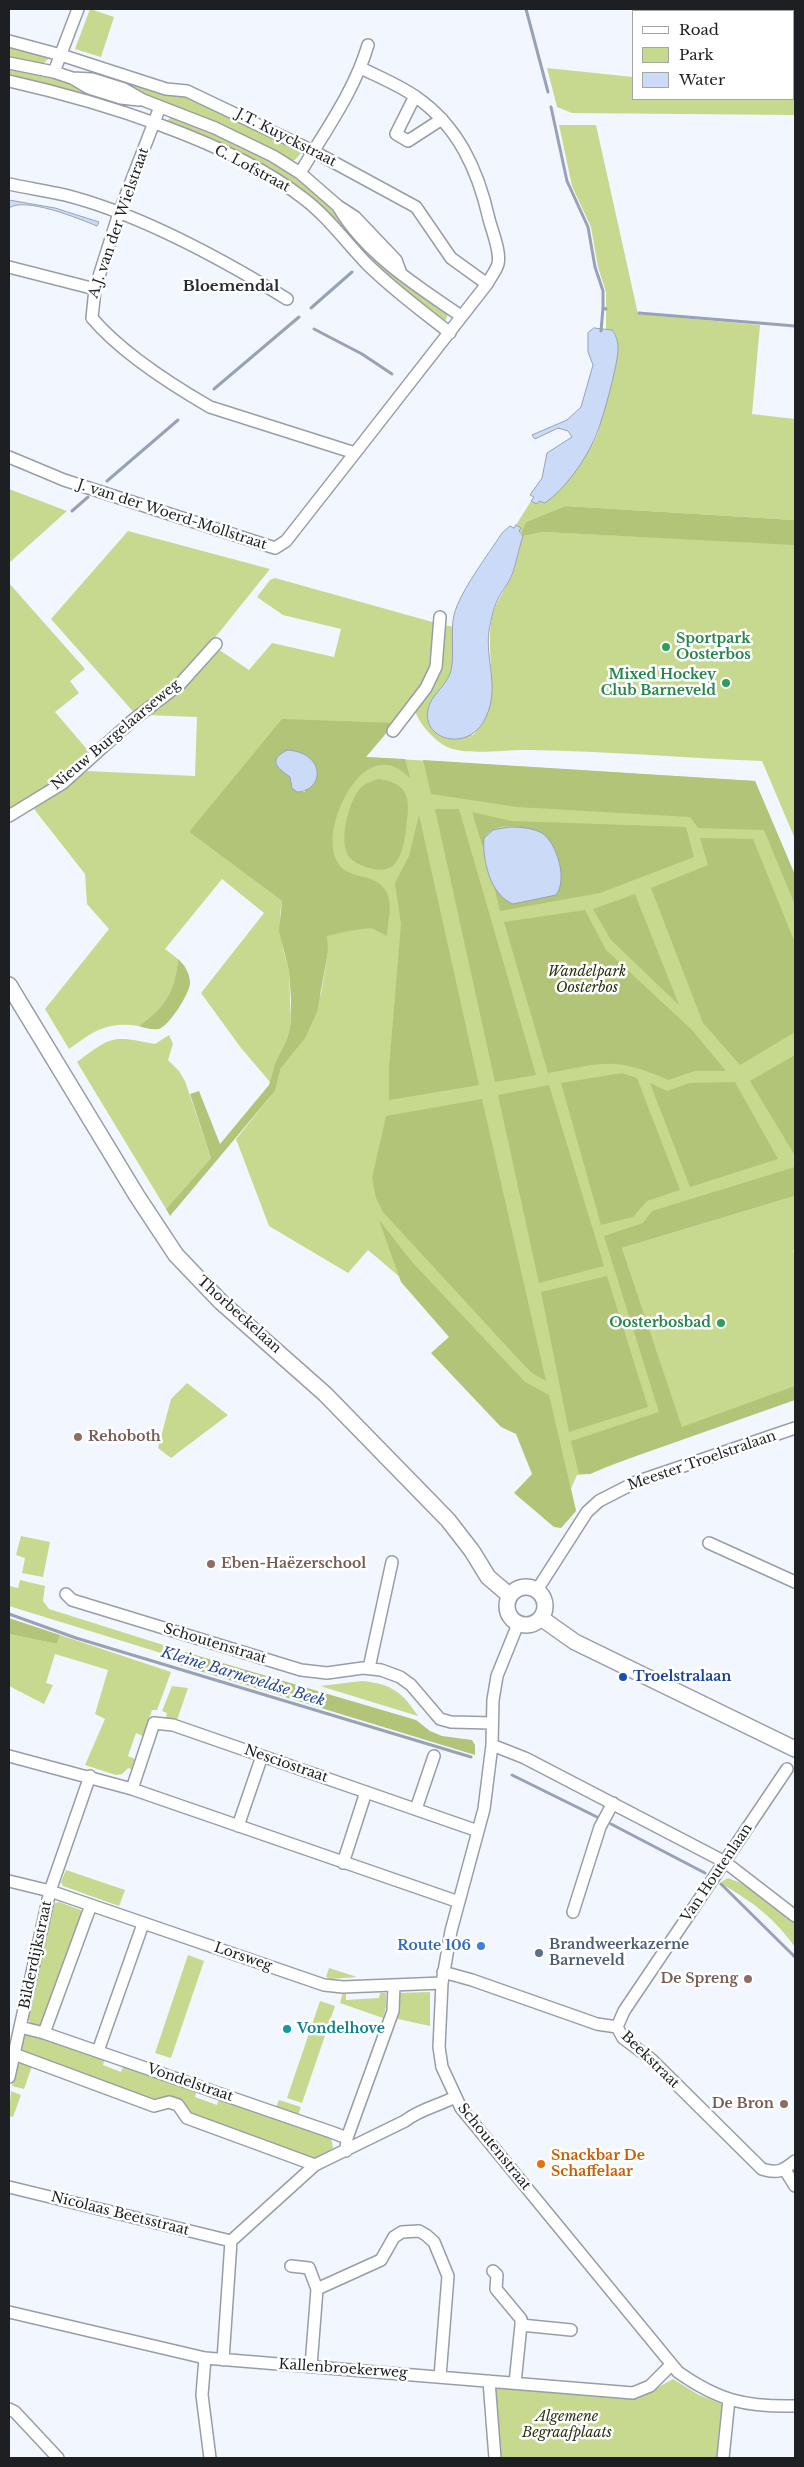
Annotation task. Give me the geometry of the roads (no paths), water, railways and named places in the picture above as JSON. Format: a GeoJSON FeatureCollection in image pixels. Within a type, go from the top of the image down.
{"type":"FeatureCollection","features":[{"type":"Feature","properties":{"kind":"main road","name":"Thorbeckelaan"},"geometry":{"type":"LineString","coordinates":[[11,994],[176,1255],[221,1302],[299,1369],[339,1408],[448,1520],[472,1551],[488,1577],[509,1595]]}},
{"type":"Feature","properties":{"kind":"main road"},"geometry":{"type":"LineString","coordinates":[[522,1587],[530,1587],[537,1590],[545,1604],[541,1618],[526,1625],[518,1624],[511,1619],[507,1612],[506,1603],[509,1595],[522,1587]]}},
{"type":"Feature","properties":{"kind":"main road"},"geometry":{"type":"LineString","coordinates":[[541,1618],[575,1642],[795,1749]]}},
{"type":"Feature","properties":{"kind":"street"},"geometry":{"type":"LineString","coordinates":[[54,72],[78,9]]}},
{"type":"Feature","properties":{"kind":"street","name":"J.T. Kuyckstraat"},"geometry":{"type":"LineString","coordinates":[[9,41],[61,55],[166,89],[188,91],[313,151],[416,206],[451,258],[486,284]]}},
{"type":"Feature","properties":{"kind":"street"},"geometry":{"type":"LineString","coordinates":[[300,173],[341,108],[362,68],[368,45]]}},
{"type":"Feature","properties":{"kind":"street"},"geometry":{"type":"LineString","coordinates":[[9,63],[54,72],[72,78],[89,88],[121,98],[143,100],[246,142],[300,173],[338,206],[355,216],[396,260],[400,271],[461,316]]}},
{"type":"Feature","properties":{"kind":"street"},"geometry":{"type":"LineString","coordinates":[[355,453],[450,333],[486,284],[498,264],[487,210],[471,160],[442,119],[415,96],[362,68]]}},
{"type":"Feature","properties":{"kind":"street","name":"C. Lofstraat"},"geometry":{"type":"LineString","coordinates":[[9,81],[153,123],[223,152],[274,178],[303,198],[399,294],[450,333]]}},
{"type":"Feature","properties":{"kind":"street"},"geometry":{"type":"LineString","coordinates":[[415,96],[396,134],[408,141],[442,119]]}},
{"type":"Feature","properties":{"kind":"street","name":"A.J. van der Wielstraat"},"geometry":{"type":"LineString","coordinates":[[160,107],[119,213],[95,289],[92,318],[108,337],[210,407],[355,453]]}},
{"type":"Feature","properties":{"kind":"street"},"geometry":{"type":"LineString","coordinates":[[9,184],[65,196],[119,213],[239,270],[287,299]]}},
{"type":"Feature","properties":{"kind":"street"},"geometry":{"type":"LineString","coordinates":[[9,268],[95,289]]}},
{"type":"Feature","properties":{"kind":"street","name":"J. van der Woerd-Mollstraat"},"geometry":{"type":"LineString","coordinates":[[9,457],[64,480],[275,548],[286,541],[355,453]]}},
{"type":"Feature","properties":{"kind":"street"},"geometry":{"type":"LineString","coordinates":[[393,731],[426,688],[436,667],[440,617]]}},
{"type":"Feature","properties":{"kind":"street","name":"Nieuw Burgelaarseweg"},"geometry":{"type":"LineString","coordinates":[[9,816],[70,777],[133,720],[180,684],[216,644]]}},
{"type":"Feature","properties":{"kind":"street","name":"Meester Troelstralaan"},"geometry":{"type":"LineString","coordinates":[[537,1590],[587,1512],[599,1501],[636,1482],[795,1428]]}},
{"type":"Feature","properties":{"kind":"street"},"geometry":{"type":"LineString","coordinates":[[709,1543],[795,1582]]}},
{"type":"Feature","properties":{"kind":"street"},"geometry":{"type":"LineString","coordinates":[[370,1668],[392,1562]]}},
{"type":"Feature","properties":{"kind":"street","name":"Schoutenstraat"},"geometry":{"type":"LineString","coordinates":[[66,1594],[72,1600],[301,1670],[327,1673],[370,1668],[400,1677],[411,1685],[440,1718],[451,1722],[492,1723]]}},
{"type":"Feature","properties":{"kind":"street","name":"Schoutenstraat"},"geometry":{"type":"LineString","coordinates":[[518,1624],[496,1676],[492,1745],[486,1792],[478,1831],[451,1931],[443,1978],[439,2047],[442,2067],[461,2108],[671,2365],[702,2389],[730,2400],[762,2406],[795,2406]]}},
{"type":"Feature","properties":{"kind":"street","name":"Nesciostraat"},"geometry":{"type":"LineString","coordinates":[[132,1789],[154,1723],[173,1725],[478,1831]]}},
{"type":"Feature","properties":{"kind":"street"},"geometry":{"type":"LineString","coordinates":[[492,1745],[525,1758],[724,1862],[795,1916]]}},
{"type":"Feature","properties":{"kind":"street"},"geometry":{"type":"LineString","coordinates":[[9,1756],[90,1776],[132,1789],[459,1902]]}},
{"type":"Feature","properties":{"kind":"street"},"geometry":{"type":"LineString","coordinates":[[238,1826],[262,1756]]}},
{"type":"Feature","properties":{"kind":"street"},"geometry":{"type":"LineString","coordinates":[[416,1809],[434,1756]]}},
{"type":"Feature","properties":{"kind":"street","name":"Van Houtenlaan"},"geometry":{"type":"LineString","coordinates":[[617,2027],[624,2011],[787,1769]]}},
{"type":"Feature","properties":{"kind":"street","name":"Bilderdijkstraat"},"geometry":{"type":"LineString","coordinates":[[9,2077],[50,1891],[90,1776]]}},
{"type":"Feature","properties":{"kind":"street"},"geometry":{"type":"LineString","coordinates":[[343,1863],[366,1792]]}},
{"type":"Feature","properties":{"kind":"street"},"geometry":{"type":"LineString","coordinates":[[573,1912],[600,1827],[613,1803]]}},
{"type":"Feature","properties":{"kind":"street","name":"Lorsweg"},"geometry":{"type":"LineString","coordinates":[[9,1881],[50,1891],[324,1985],[343,1987],[394,1985],[443,1978]]}},
{"type":"Feature","properties":{"kind":"street","name":"Bilderdijkstraat"},"geometry":{"type":"LineString","coordinates":[[44,2033],[92,1905]]}},
{"type":"Feature","properties":{"kind":"street"},"geometry":{"type":"LineString","coordinates":[[98,2051],[143,1924]]}},
{"type":"Feature","properties":{"kind":"street","name":"Beekstraat"},"geometry":{"type":"LineString","coordinates":[[443,1978],[472,1980],[597,2024],[617,2027],[623,2038],[651,2059],[762,2169],[775,2174],[785,2170]]}},
{"type":"Feature","properties":{"kind":"street"},"geometry":{"type":"LineString","coordinates":[[346,2151],[347,2138],[393,2011],[394,1985]]}},
{"type":"Feature","properties":{"kind":"street","name":"Vondelstraat"},"geometry":{"type":"LineString","coordinates":[[20,2026],[98,2051],[347,2138]]}},
{"type":"Feature","properties":{"kind":"street","name":"Vondelstraat"},"geometry":{"type":"LineString","coordinates":[[14,2054],[154,2106],[166,2102],[178,2105],[187,2118],[315,2165]]}},
{"type":"Feature","properties":{"kind":"street"},"geometry":{"type":"LineString","coordinates":[[222,2360],[231,2240],[315,2165],[405,2121],[418,2111],[440,2105],[455,2097]]}},
{"type":"Feature","properties":{"kind":"street"},"geometry":{"type":"LineString","coordinates":[[795,2161],[785,2170],[795,2186]]}},
{"type":"Feature","properties":{"kind":"street","name":"Nicolaas Beetsstraat"},"geometry":{"type":"LineString","coordinates":[[9,2187],[231,2240]]}},
{"type":"Feature","properties":{"kind":"street"},"geometry":{"type":"LineString","coordinates":[[316,2289],[381,2260],[394,2237],[402,2232],[412,2230],[426,2235],[434,2242],[448,2276],[440,2377]]}},
{"type":"Feature","properties":{"kind":"street"},"geometry":{"type":"LineString","coordinates":[[290,2266],[309,2268],[316,2289],[311,2366]]}},
{"type":"Feature","properties":{"kind":"street"},"geometry":{"type":"LineString","coordinates":[[493,2271],[497,2275],[496,2289],[520,2319],[515,2382]]}},
{"type":"Feature","properties":{"kind":"street","name":"Kallenbroekerweg"},"geometry":{"type":"LineString","coordinates":[[9,2312],[205,2358],[633,2393],[650,2386],[671,2365]]}},
{"type":"Feature","properties":{"kind":"street"},"geometry":{"type":"LineString","coordinates":[[521,2325],[572,2330]]}},
{"type":"Feature","properties":{"kind":"street"},"geometry":{"type":"LineString","coordinates":[[205,2358],[202,2396],[210,2458]]}},
{"type":"Feature","properties":{"kind":"street"},"geometry":{"type":"LineString","coordinates":[[489,2380],[495,2458]]}},
{"type":"Feature","properties":{"kind":"street"},"geometry":{"type":"LineString","coordinates":[[723,2458],[730,2400]]}},
{"type":"Feature","properties":{"kind":"street"},"geometry":{"type":"LineString","coordinates":[[9,2409],[15,2412],[58,2458]]}},
{"type":"Feature","properties":{"kind":"water"},"geometry":{"type":"Polygon","coordinates":[[[9,200],[55,208],[99,222],[97,226],[66,214],[27,205],[16,205],[9,208],[9,200]]]}},
{"type":"Feature","properties":{"kind":"water"},"geometry":{"type":"Polygon","coordinates":[[[594,328],[612,330],[618,345],[613,379],[601,422],[590,448],[573,474],[560,490],[545,503],[539,501],[537,504],[531,501],[534,497],[530,495],[542,478],[547,453],[572,437],[568,431],[558,428],[535,439],[532,435],[567,420],[581,407],[593,365],[588,352],[588,333],[594,328]]]}},
{"type":"Feature","properties":{"kind":"water"},"geometry":{"type":"Polygon","coordinates":[[[516,525],[521,528],[519,531],[523,536],[512,575],[494,608],[489,631],[488,642],[492,684],[490,706],[479,728],[459,739],[449,739],[439,735],[432,729],[428,721],[428,710],[429,705],[451,671],[453,657],[452,629],[457,605],[468,584],[502,533],[510,526],[514,528],[516,525]]]}},
{"type":"Feature","properties":{"kind":"water"},"geometry":{"type":"Polygon","coordinates":[[[287,750],[300,752],[309,757],[315,764],[317,771],[316,779],[313,785],[306,790],[297,792],[292,788],[290,777],[276,764],[277,757],[287,750]]]}},
{"type":"Feature","properties":{"kind":"water"},"geometry":{"type":"Polygon","coordinates":[[[510,827],[538,831],[552,845],[561,871],[561,880],[556,895],[513,904],[498,893],[486,866],[484,838],[493,830],[510,827]]]}},
{"type":"Feature","properties":{"kind":"waterway"},"geometry":{"type":"LineString","coordinates":[[526,9],[548,92]]}},
{"type":"Feature","properties":{"kind":"waterway"},"geometry":{"type":"LineString","coordinates":[[551,107],[567,181],[588,227],[595,267],[603,291],[603,308],[606,309]]}},
{"type":"Feature","properties":{"kind":"waterway"},"geometry":{"type":"LineString","coordinates":[[311,308],[352,272]]}},
{"type":"Feature","properties":{"kind":"waterway"},"geometry":{"type":"LineString","coordinates":[[601,331],[603,308]]}},
{"type":"Feature","properties":{"kind":"waterway"},"geometry":{"type":"LineString","coordinates":[[639,313],[795,326]]}},
{"type":"Feature","properties":{"kind":"waterway"},"geometry":{"type":"LineString","coordinates":[[214,389],[299,317]]}},
{"type":"Feature","properties":{"kind":"waterway"},"geometry":{"type":"LineString","coordinates":[[314,329],[362,354],[392,374]]}},
{"type":"Feature","properties":{"kind":"waterway"},"geometry":{"type":"LineString","coordinates":[[107,481],[178,420]]}},
{"type":"Feature","properties":{"kind":"waterway"},"geometry":{"type":"LineString","coordinates":[[72,511],[88,497]]}},
{"type":"Feature","properties":{"kind":"waterway","name":"Kleine Barneveldse Beek"},"geometry":{"type":"LineString","coordinates":[[9,1614],[76,1638],[471,1757]]}},
{"type":"Feature","properties":{"kind":"waterway","name":"Kleine Barneveldse Beek"},"geometry":{"type":"LineString","coordinates":[[512,1775],[597,1817]]}},
{"type":"Feature","properties":{"kind":"waterway","name":"Kleine Barneveldse Beek"},"geometry":{"type":"LineString","coordinates":[[611,1824],[705,1873]]}},
{"type":"Feature","properties":{"kind":"waterway","name":"Kleine Barneveldse Beek"},"geometry":{"type":"LineString","coordinates":[[721,1884],[795,1957]]}},
{"type":"Feature","properties":{"kind":"place","name":"Sportpark Oosterbos"},"geometry":{"type":"Point","coordinates":[666,647]}},
{"type":"Feature","properties":{"kind":"place","name":"Mixed Hockey Club Barneveld"},"geometry":{"type":"Point","coordinates":[726,683]}},
{"type":"Feature","properties":{"kind":"place","name":"Oosterbosbad"},"geometry":{"type":"Point","coordinates":[721,1323]}},
{"type":"Feature","properties":{"kind":"place","name":"Rehoboth"},"geometry":{"type":"Point","coordinates":[78,1437]}},
{"type":"Feature","properties":{"kind":"place","name":"Eben-Haëzerschool"},"geometry":{"type":"Point","coordinates":[211,1564]}},
{"type":"Feature","properties":{"kind":"place","name":"Troelstralaan"},"geometry":{"type":"Point","coordinates":[623,1677]}},
{"type":"Feature","properties":{"kind":"place","name":"Route 106"},"geometry":{"type":"Point","coordinates":[481,1946]}},
{"type":"Feature","properties":{"kind":"place","name":"Brandweerkazerne Barneveld"},"geometry":{"type":"Point","coordinates":[539,1953]}},
{"type":"Feature","properties":{"kind":"place","name":"De Spreng"},"geometry":{"type":"Point","coordinates":[748,1979]}},
{"type":"Feature","properties":{"kind":"place","name":"Vondelhove"},"geometry":{"type":"Point","coordinates":[287,2029]}},
{"type":"Feature","properties":{"kind":"place","name":"De Bron"},"geometry":{"type":"Point","coordinates":[784,2104]}},
{"type":"Feature","properties":{"kind":"place","name":"Snackbar De Schaffelaar"},"geometry":{"type":"Point","coordinates":[541,2164]}},
{"type":"Feature","properties":{"kind":"district","name":"Bloemendal"},"geometry":{"type":"Point","coordinates":[231,287]}},
{"type":"Feature","properties":{"kind":"park label","name":"Wandelpark Oosterbos"},"geometry":{"type":"Point","coordinates":[587,980]}},
{"type":"Feature","properties":{"kind":"park label","name":"Algemene Begraafplaats"},"geometry":{"type":"Point","coordinates":[567,2426]}}]}
